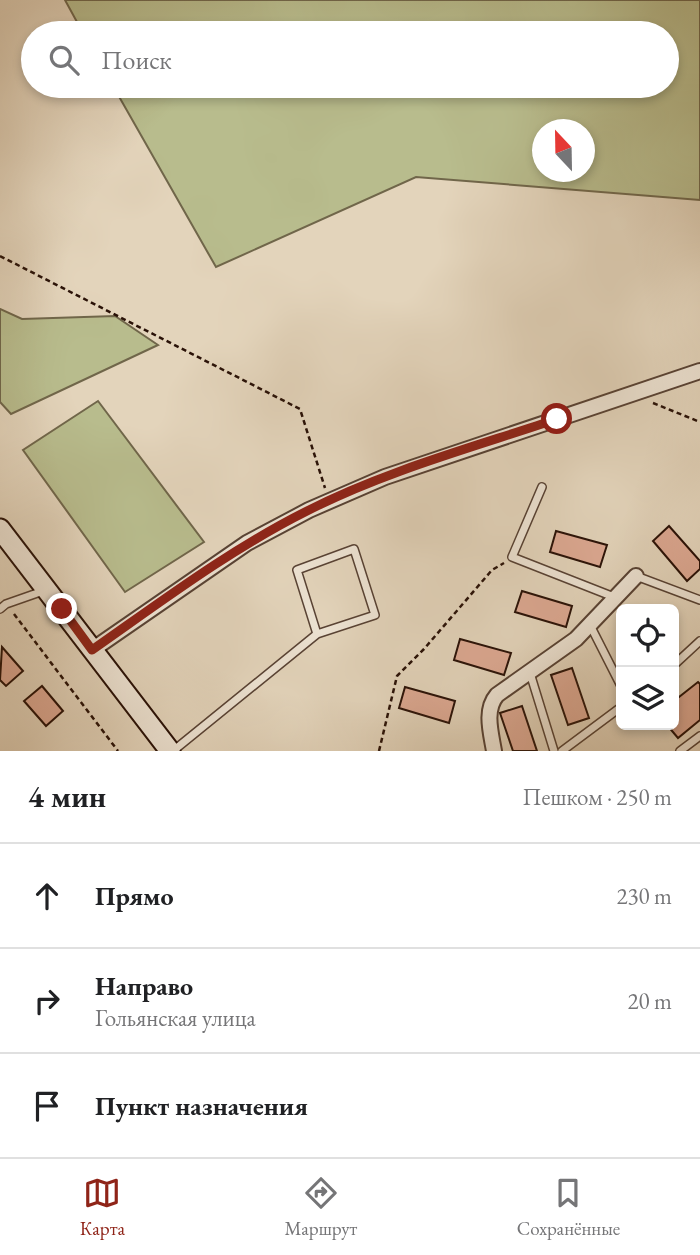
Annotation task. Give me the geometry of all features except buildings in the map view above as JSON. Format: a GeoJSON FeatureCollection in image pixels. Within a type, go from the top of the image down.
{"type":"FeatureCollection","features":[{"type":"Feature","properties":{"kind":"main road"},"geometry":{"type":"LineString","coordinates":[[0,529],[171,751]]}},
{"type":"Feature","properties":{"kind":"street"},"geometry":{"type":"LineString","coordinates":[[92,650],[247,543],[329,501],[385,477],[700,371]]}},
{"type":"Feature","properties":{"kind":"street"},"geometry":{"type":"LineString","coordinates":[[494,751],[490,729],[492,702],[497,695],[576,639],[636,576]]}},
{"type":"Feature","properties":{"kind":"lane"},"geometry":{"type":"LineString","coordinates":[[542,487],[512,557],[615,598]]}},
{"type":"Feature","properties":{"kind":"lane"},"geometry":{"type":"LineString","coordinates":[[171,751],[317,634],[374,615],[354,549],[298,570],[317,634]]}},
{"type":"Feature","properties":{"kind":"lane"},"geometry":{"type":"LineString","coordinates":[[636,576],[700,600]]}},
{"type":"Feature","properties":{"kind":"lane"},"geometry":{"type":"LineString","coordinates":[[0,596],[3,606],[46,589]]}},
{"type":"Feature","properties":{"kind":"lane"},"geometry":{"type":"LineString","coordinates":[[590,624],[616,675]]}},
{"type":"Feature","properties":{"kind":"lane"},"geometry":{"type":"LineString","coordinates":[[679,660],[700,640]]}},
{"type":"Feature","properties":{"kind":"lane"},"geometry":{"type":"LineString","coordinates":[[530,673],[554,751]]}},
{"type":"Feature","properties":{"kind":"lane"},"geometry":{"type":"LineString","coordinates":[[562,751],[616,711]]}},
{"type":"Feature","properties":{"kind":"lane"},"geometry":{"type":"LineString","coordinates":[[680,751],[700,736]]}},
{"type":"Feature","properties":{"kind":"path"},"geometry":{"type":"LineString","coordinates":[[0,256],[300,409],[329,501]]}},
{"type":"Feature","properties":{"kind":"path"},"geometry":{"type":"LineString","coordinates":[[630,394],[700,422]]}},
{"type":"Feature","properties":{"kind":"path"},"geometry":{"type":"LineString","coordinates":[[379,751],[397,676],[492,570],[512,557]]}},
{"type":"Feature","properties":{"kind":"path"},"geometry":{"type":"LineString","coordinates":[[3,606],[118,751]]}},
{"type":"Feature","properties":{"kind":"green space"},"geometry":{"type":"Polygon","coordinates":[[[65,0],[700,0],[700,200],[416,177],[216,267],[120,98],[679,98],[679,21],[76,21],[65,0]]]}},
{"type":"Feature","properties":{"kind":"green space"},"geometry":{"type":"Polygon","coordinates":[[[0,309],[22,319],[115,316],[158,345],[11,414],[0,402],[0,309]]]}},
{"type":"Feature","properties":{"kind":"green space"},"geometry":{"type":"Polygon","coordinates":[[[98,401],[204,542],[125,592],[23,450],[98,401]]]}},
{"type":"Feature","properties":{"kind":"route"},"geometry":{"type":"LineString","coordinates":[[62,609],[92,650],[247,543],[309,510],[385,477],[557,419]]}}]}
